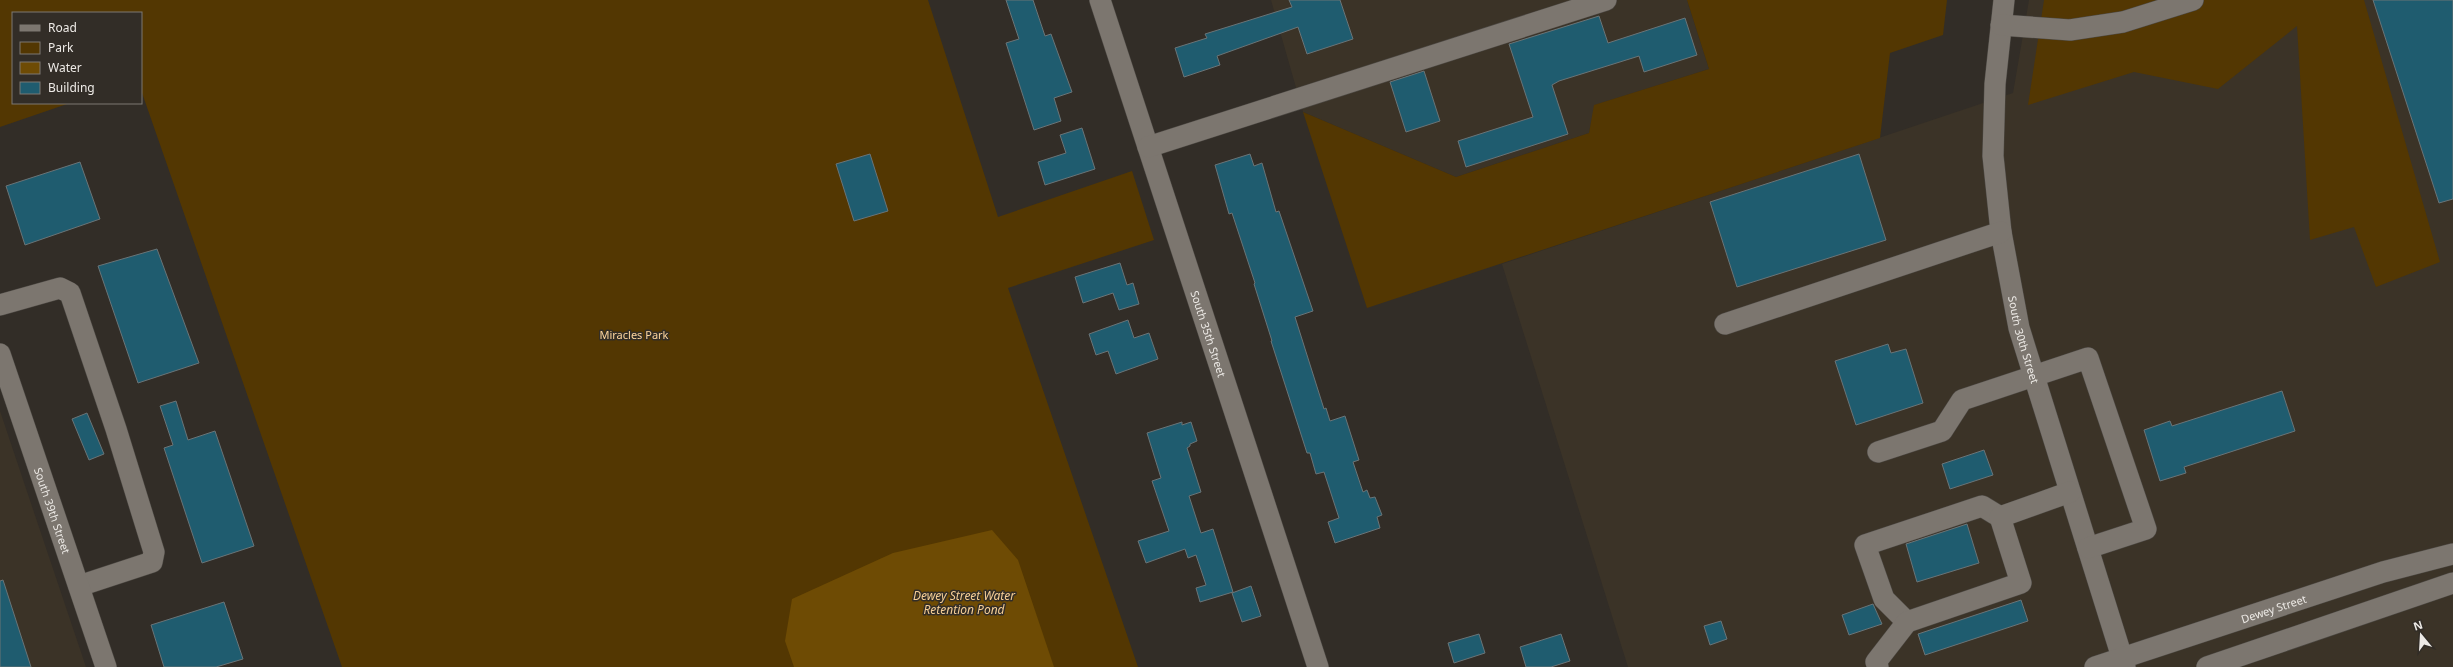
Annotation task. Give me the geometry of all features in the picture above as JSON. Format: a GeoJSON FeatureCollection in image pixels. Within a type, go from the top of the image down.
{"type":"FeatureCollection","features":[{"type":"Feature","properties":{"kind":"street","name":"South 35th Street"},"geometry":{"type":"LineString","coordinates":[[1100,0],[1318,667]]}},
{"type":"Feature","properties":{"kind":"street"},"geometry":{"type":"LineString","coordinates":[[1148,148],[1606,0]]}},
{"type":"Feature","properties":{"kind":"street","name":"South 30th Street"},"geometry":{"type":"LineString","coordinates":[[2004,0],[1995,84],[1993,156],[2001,232],[2019,328],[2124,662]]}},
{"type":"Feature","properties":{"kind":"street"},"geometry":{"type":"LineString","coordinates":[[2001,25],[2070,30],[2123,22],[2192,0]]}},
{"type":"Feature","properties":{"kind":"street"},"geometry":{"type":"LineString","coordinates":[[1725,324],[2001,232]]}},
{"type":"Feature","properties":{"kind":"street"},"geometry":{"type":"LineString","coordinates":[[0,306],[60,288],[70,293],[116,429],[154,552],[152,562],[79,586]]}},
{"type":"Feature","properties":{"kind":"street","name":"South 39th Street"},"geometry":{"type":"LineString","coordinates":[[0,354],[106,667]]}},
{"type":"Feature","properties":{"kind":"street"},"geometry":{"type":"LineString","coordinates":[[1878,452],[1942,431],[1962,400],[2088,358],[2146,529],[2088,548]]}},
{"type":"Feature","properties":{"kind":"street"},"geometry":{"type":"LineString","coordinates":[[2000,517],[2070,492]]}},
{"type":"Feature","properties":{"kind":"street"},"geometry":{"type":"LineString","coordinates":[[1878,667],[1876,662],[1907,622],[2021,583],[2000,517],[1982,506],[1865,545],[1884,599],[1907,622]]}},
{"type":"Feature","properties":{"kind":"street","name":"Dewey Street"},"geometry":{"type":"LineString","coordinates":[[2095,667],[2124,662],[2383,572],[2453,554]]}},
{"type":"Feature","properties":{"kind":"street"},"geometry":{"type":"LineString","coordinates":[[2207,667],[2453,583]]}},
{"type":"Feature","properties":{"kind":"shaded area"},"geometry":{"type":"Polygon","coordinates":[[[1271,0],[1687,0],[1709,69],[1595,105],[1589,133],[1456,177],[1303,112],[1271,0]]]}},
{"type":"Feature","properties":{"kind":"shaded area"},"geometry":{"type":"Polygon","coordinates":[[[2029,0],[2453,0],[2453,667],[1628,667],[1502,264],[2013,93],[2029,0]]]}},
{"type":"Feature","properties":{"kind":"shaded area"},"geometry":{"type":"Polygon","coordinates":[[[0,411],[48,554],[86,667],[0,667],[0,411]]]}},
{"type":"Feature","properties":{"kind":"green space","name":"Miracles Park"},"geometry":{"type":"Polygon","coordinates":[[[0,0],[928,0],[998,217],[1132,171],[1154,240],[1008,288],[1138,667],[342,667],[142,93],[142,12],[12,12],[12,104],[67,104],[0,127],[0,0]]]}},
{"type":"Feature","properties":{"kind":"green space"},"geometry":{"type":"Polygon","coordinates":[[[1687,0],[1947,0],[1943,35],[1890,53],[1880,138],[1367,308],[1303,112],[1456,177],[1589,133],[1594,105],[1709,69],[1687,0]]]}},
{"type":"Feature","properties":{"kind":"green space"},"geometry":{"type":"Polygon","coordinates":[[[2044,0],[2364,0],[2440,262],[2376,287],[2354,227],[2310,240],[2297,26],[2218,89],[2134,72],[2028,105],[2044,0]]]}},
{"type":"Feature","properties":{"kind":"water","name":"Dewey Street Water Retention Pond"},"geometry":{"type":"Polygon","coordinates":[[[992,530],[1018,560],[1054,667],[794,667],[785,641],[792,599],[893,553],[992,530]]]}},
{"type":"Feature","properties":{"kind":"building"},"geometry":{"type":"Polygon","coordinates":[[[1006,0],[1033,0],[1045,36],[1051,34],[1072,92],[1054,98],[1061,121],[1034,130],[1006,43],[1019,39],[1006,0]]]}},
{"type":"Feature","properties":{"kind":"building"},"geometry":{"type":"Polygon","coordinates":[[[1289,0],[1340,0],[1353,39],[1307,54],[1298,27],[1217,56],[1220,65],[1184,77],[1175,48],[1207,38],[1205,34],[1292,7],[1289,0]]]}},
{"type":"Feature","properties":{"kind":"building"},"geometry":{"type":"Polygon","coordinates":[[[2373,0],[2453,0],[2453,199],[2439,203],[2373,0]]]}},
{"type":"Feature","properties":{"kind":"building"},"geometry":{"type":"Polygon","coordinates":[[[1599,16],[1608,43],[1685,18],[1697,55],[1644,72],[1639,56],[1559,81],[1552,85],[1568,134],[1466,167],[1458,141],[1533,117],[1509,44],[1599,16]]]}},
{"type":"Feature","properties":{"kind":"building"},"geometry":{"type":"Polygon","coordinates":[[[1424,71],[1440,121],[1406,132],[1390,82],[1424,71]]]}},
{"type":"Feature","properties":{"kind":"building"},"geometry":{"type":"Polygon","coordinates":[[[1082,128],[1095,169],[1045,185],[1038,162],[1066,153],[1060,135],[1082,128]]]}},
{"type":"Feature","properties":{"kind":"building"},"geometry":{"type":"Polygon","coordinates":[[[870,154],[888,211],[854,221],[836,164],[870,154]]]}},
{"type":"Feature","properties":{"kind":"building"},"geometry":{"type":"Polygon","coordinates":[[[1250,154],[1254,166],[1262,163],[1276,212],[1279,211],[1313,311],[1295,317],[1324,409],[1326,408],[1330,421],[1345,416],[1359,460],[1353,462],[1363,492],[1367,490],[1370,498],[1375,497],[1382,515],[1377,517],[1380,528],[1335,543],[1328,522],[1339,518],[1324,472],[1316,474],[1310,453],[1307,453],[1271,341],[1254,284],[1255,283],[1232,213],[1229,214],[1215,165],[1250,154]]]}},
{"type":"Feature","properties":{"kind":"building"},"geometry":{"type":"Polygon","coordinates":[[[1859,154],[1886,240],[1737,287],[1710,202],[1859,154]]]}},
{"type":"Feature","properties":{"kind":"building"},"geometry":{"type":"Polygon","coordinates":[[[80,162],[100,219],[25,245],[6,186],[80,162]]]}},
{"type":"Feature","properties":{"kind":"building"},"geometry":{"type":"Polygon","coordinates":[[[157,249],[199,363],[138,383],[98,266],[157,249]]]}},
{"type":"Feature","properties":{"kind":"building"},"geometry":{"type":"Polygon","coordinates":[[[1120,263],[1127,285],[1133,283],[1139,304],[1119,310],[1113,293],[1083,303],[1075,277],[1120,263]]]}},
{"type":"Feature","properties":{"kind":"building"},"geometry":{"type":"Polygon","coordinates":[[[1128,320],[1134,338],[1149,333],[1158,359],[1116,374],[1108,351],[1096,355],[1089,334],[1128,320]]]}},
{"type":"Feature","properties":{"kind":"building"},"geometry":{"type":"Polygon","coordinates":[[[1888,344],[1891,353],[1906,349],[1923,403],[1856,425],[1835,361],[1888,344]]]}},
{"type":"Feature","properties":{"kind":"building"},"geometry":{"type":"Polygon","coordinates":[[[2282,391],[2295,431],[2184,467],[2186,473],[2160,481],[2144,430],[2170,421],[2172,426],[2282,391]]]}},
{"type":"Feature","properties":{"kind":"building"},"geometry":{"type":"Polygon","coordinates":[[[176,401],[188,440],[215,431],[254,546],[202,563],[164,448],[173,445],[160,406],[176,401]]]}},
{"type":"Feature","properties":{"kind":"building"},"geometry":{"type":"Polygon","coordinates":[[[87,413],[104,454],[89,460],[72,419],[87,413]]]}},
{"type":"Feature","properties":{"kind":"building"},"geometry":{"type":"Polygon","coordinates":[[[1182,422],[1182,425],[1191,422],[1197,441],[1190,444],[1187,448],[1201,492],[1189,496],[1201,533],[1213,529],[1233,592],[1200,602],[1196,588],[1206,585],[1196,555],[1188,558],[1185,549],[1146,563],[1138,541],[1169,531],[1152,481],[1161,478],[1147,433],[1182,422]]]}},
{"type":"Feature","properties":{"kind":"building"},"geometry":{"type":"Polygon","coordinates":[[[1984,450],[1993,475],[1950,489],[1942,464],[1984,450]]]}},
{"type":"Feature","properties":{"kind":"building"},"geometry":{"type":"Polygon","coordinates":[[[1967,524],[1979,563],[1917,582],[1906,544],[1967,524]]]}},
{"type":"Feature","properties":{"kind":"building"},"geometry":{"type":"Polygon","coordinates":[[[3,580],[31,667],[0,667],[0,581],[3,580]]]}},
{"type":"Feature","properties":{"kind":"building"},"geometry":{"type":"Polygon","coordinates":[[[1251,586],[1261,616],[1242,622],[1232,593],[1251,586]]]}},
{"type":"Feature","properties":{"kind":"building"},"geometry":{"type":"Polygon","coordinates":[[[2021,600],[2028,621],[1925,655],[1918,634],[2021,600]]]}},
{"type":"Feature","properties":{"kind":"building"},"geometry":{"type":"Polygon","coordinates":[[[224,602],[243,659],[216,667],[164,667],[151,625],[224,602]]]}},
{"type":"Feature","properties":{"kind":"building"},"geometry":{"type":"Polygon","coordinates":[[[1873,604],[1882,624],[1849,635],[1842,615],[1873,604]]]}},
{"type":"Feature","properties":{"kind":"building"},"geometry":{"type":"Polygon","coordinates":[[[1721,621],[1727,639],[1710,645],[1704,626],[1721,621]]]}},
{"type":"Feature","properties":{"kind":"building"},"geometry":{"type":"Polygon","coordinates":[[[1479,634],[1485,653],[1454,663],[1448,643],[1479,634]]]}},
{"type":"Feature","properties":{"kind":"building"},"geometry":{"type":"Polygon","coordinates":[[[1561,634],[1570,661],[1551,667],[1526,667],[1520,647],[1561,634]]]}}]}
